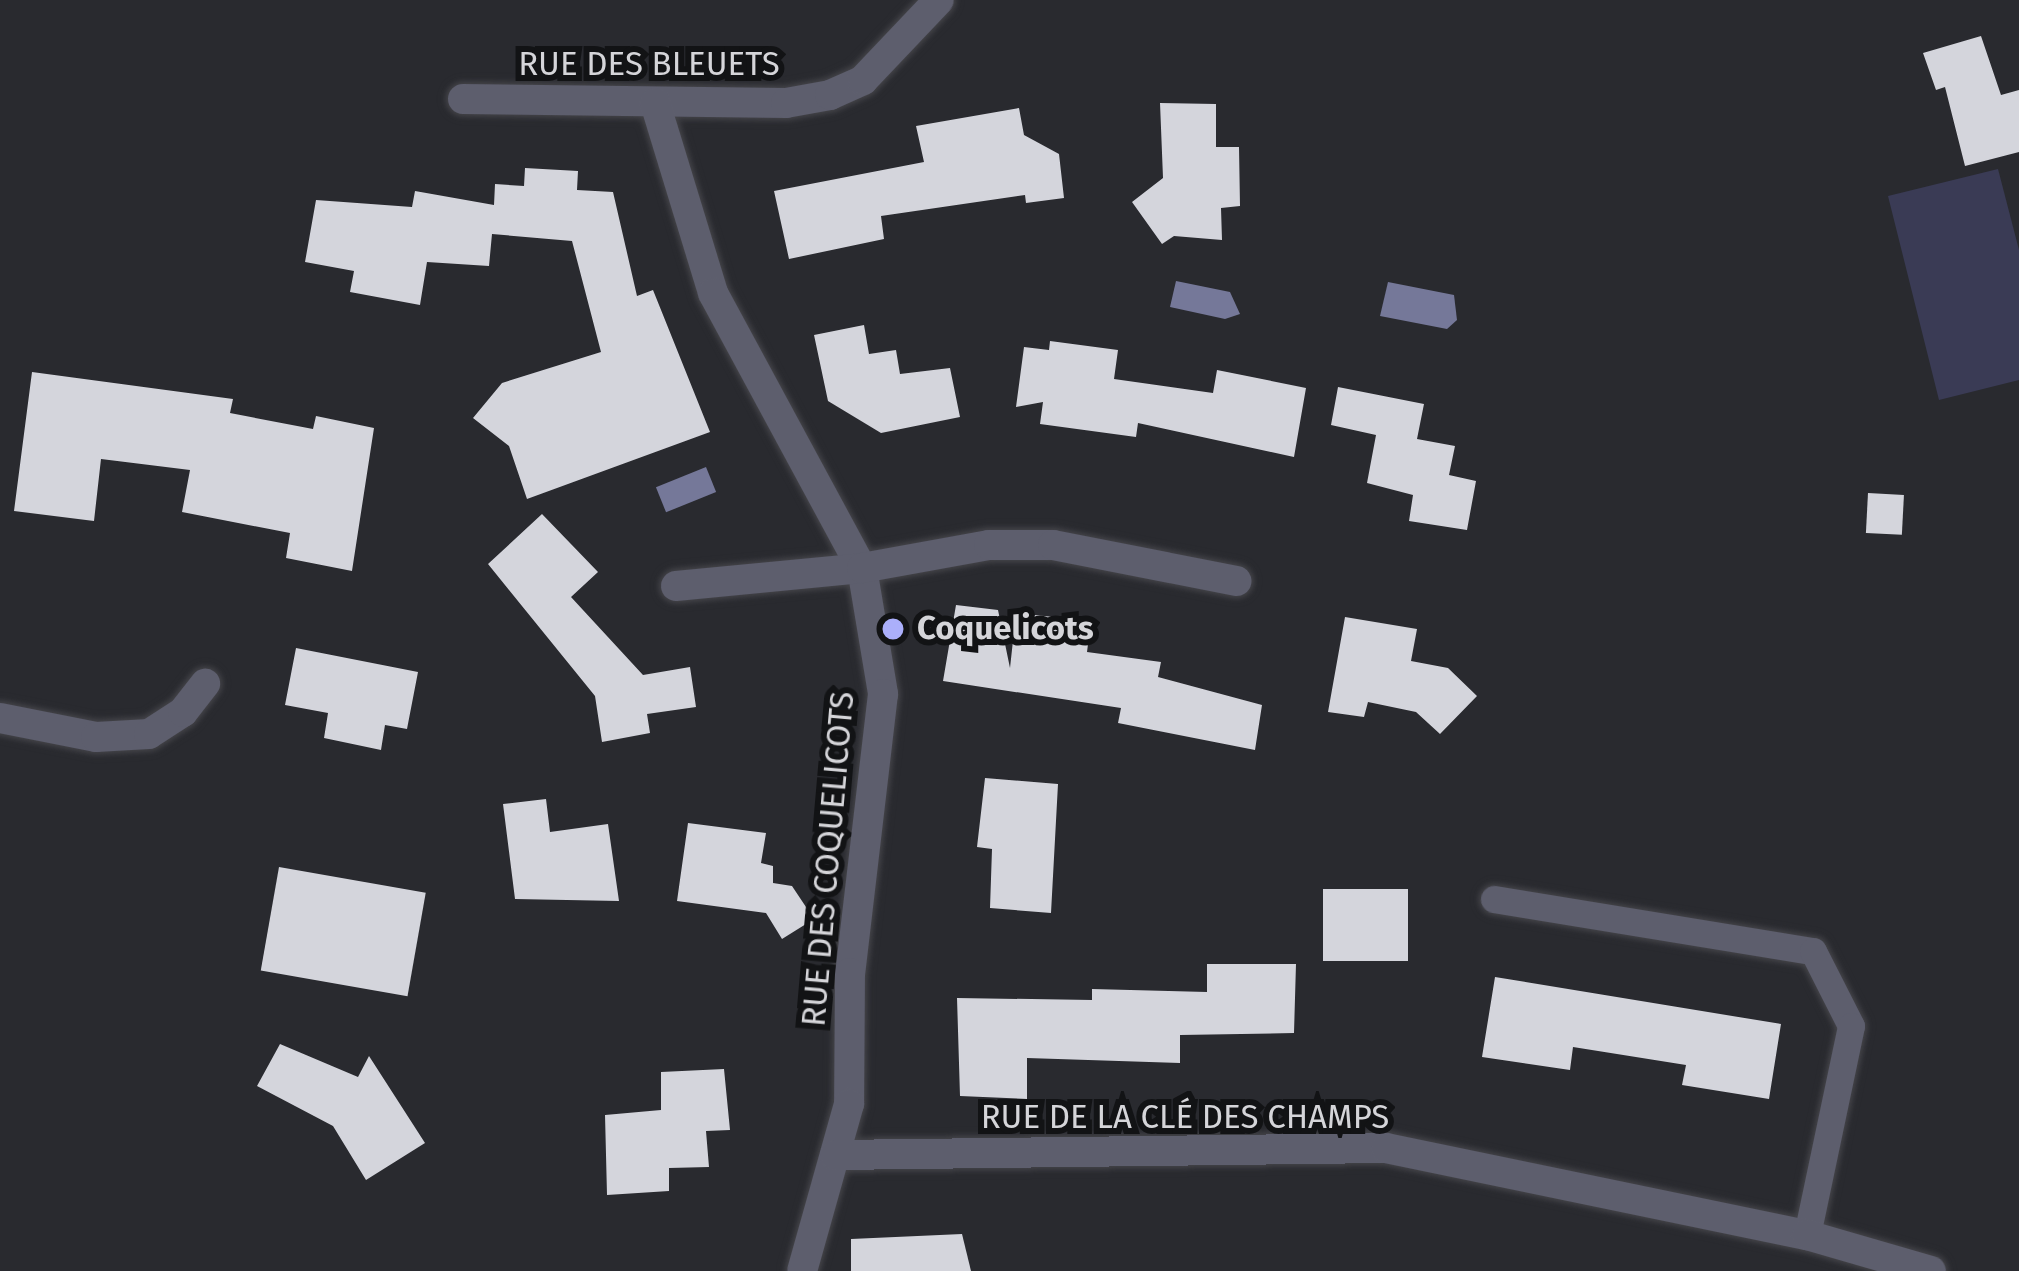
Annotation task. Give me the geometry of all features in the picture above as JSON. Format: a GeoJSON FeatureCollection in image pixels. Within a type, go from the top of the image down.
{"type":"FeatureCollection","features":[{"type":"Feature","properties":{"kind":"street","name":"RUE DES BLEUETS"},"geometry":{"type":"LineString","coordinates":[[463,99],[787,104],[830,95],[863,80],[939,0]]}},
{"type":"Feature","properties":{"kind":"street","name":"RUE DES COQUELICOTS"},"geometry":{"type":"LineString","coordinates":[[656,104],[713,293],[862,568],[883,694],[850,973],[849,1104],[835,1155]]}},
{"type":"Feature","properties":{"kind":"street"},"geometry":{"type":"LineString","coordinates":[[676,586],[862,568],[989,545],[1053,545],[1237,581]]}},
{"type":"Feature","properties":{"kind":"street"},"geometry":{"type":"LineString","coordinates":[[0,718],[96,737],[149,734],[183,712],[205,684]]}},
{"type":"Feature","properties":{"kind":"street","name":"RUE DE LA CLÉ DES CHAMPS"},"geometry":{"type":"LineString","coordinates":[[835,1155],[1386,1148],[1808,1235],[1930,1271]]}},
{"type":"Feature","properties":{"kind":"street"},"geometry":{"type":"LineString","coordinates":[[802,1271],[835,1155]]}},
{"type":"Feature","properties":{"kind":"lane"},"geometry":{"type":"LineString","coordinates":[[1494,899],[1813,951],[1851,1027],[1808,1235]]}},
{"type":"Feature","properties":{"kind":"shaded area"},"geometry":{"type":"Polygon","coordinates":[[[1998,169],[2019,250],[2019,380],[1939,400],[1888,196],[1998,169]]]}},
{"type":"Feature","properties":{"kind":"shaded area"},"geometry":{"type":"Polygon","coordinates":[[[1176,281],[1230,292],[1240,314],[1225,319],[1170,307],[1176,281]]]}},
{"type":"Feature","properties":{"kind":"shaded area"},"geometry":{"type":"Polygon","coordinates":[[[1388,282],[1454,295],[1457,320],[1447,329],[1380,316],[1388,282]]]}},
{"type":"Feature","properties":{"kind":"shaded area"},"geometry":{"type":"Polygon","coordinates":[[[706,467],[716,492],[666,512],[656,487],[706,467]]]}},
{"type":"Feature","properties":{"kind":"building"},"geometry":{"type":"Polygon","coordinates":[[[1981,36],[2001,95],[2019,90],[2019,152],[1965,166],[1945,87],[1936,90],[1923,53],[1981,36]]]}},
{"type":"Feature","properties":{"kind":"building"},"geometry":{"type":"Polygon","coordinates":[[[1160,103],[1216,104],[1216,147],[1239,147],[1240,206],[1221,208],[1222,240],[1174,236],[1162,244],[1132,202],[1163,178],[1160,103]]]}},
{"type":"Feature","properties":{"kind":"building"},"geometry":{"type":"Polygon","coordinates":[[[1019,108],[1024,135],[1059,154],[1064,198],[1026,203],[1025,195],[881,216],[884,239],[789,259],[774,191],[924,162],[916,126],[1019,108]]]}},
{"type":"Feature","properties":{"kind":"building"},"geometry":{"type":"Polygon","coordinates":[[[525,168],[578,171],[577,190],[613,192],[637,296],[653,290],[710,432],[527,499],[509,446],[473,418],[502,383],[601,352],[572,241],[492,234],[489,266],[427,262],[420,305],[350,292],[354,271],[305,262],[316,200],[412,207],[415,191],[494,205],[495,184],[524,186],[525,168]]]}},
{"type":"Feature","properties":{"kind":"building"},"geometry":{"type":"Polygon","coordinates":[[[864,325],[869,354],[896,350],[900,374],[950,368],[960,417],[881,433],[828,401],[814,335],[864,325]]]}},
{"type":"Feature","properties":{"kind":"building"},"geometry":{"type":"Polygon","coordinates":[[[1050,341],[1118,350],[1114,379],[1213,393],[1217,370],[1306,388],[1294,457],[1138,423],[1136,437],[1040,424],[1043,402],[1016,407],[1024,347],[1049,350],[1050,341]]]}},
{"type":"Feature","properties":{"kind":"building"},"geometry":{"type":"Polygon","coordinates":[[[32,372],[233,399],[230,413],[313,429],[316,416],[374,428],[352,571],[286,558],[290,533],[182,512],[190,470],[101,459],[94,521],[14,511],[32,372]]]}},
{"type":"Feature","properties":{"kind":"building"},"geometry":{"type":"Polygon","coordinates":[[[1338,387],[1424,404],[1417,439],[1455,446],[1449,475],[1476,481],[1467,530],[1409,521],[1413,495],[1367,483],[1376,435],[1331,425],[1338,387]]]}},
{"type":"Feature","properties":{"kind":"building"},"geometry":{"type":"Polygon","coordinates":[[[1868,493],[1904,495],[1902,535],[1866,533],[1868,493]]]}},
{"type":"Feature","properties":{"kind":"building"},"geometry":{"type":"Polygon","coordinates":[[[542,514],[598,572],[571,597],[643,675],[690,667],[696,707],[647,714],[650,733],[602,742],[595,696],[488,564],[542,514]]]}},
{"type":"Feature","properties":{"kind":"building"},"geometry":{"type":"Polygon","coordinates":[[[956,605],[998,610],[1010,668],[1016,613],[1091,621],[1087,652],[1161,662],[1158,677],[1262,705],[1255,750],[1118,723],[1121,708],[943,681],[956,605]]]}},
{"type":"Feature","properties":{"kind":"building"},"geometry":{"type":"Polygon","coordinates":[[[1345,617],[1417,629],[1411,661],[1448,668],[1477,696],[1440,734],[1416,712],[1368,702],[1364,717],[1328,712],[1345,617]]]}},
{"type":"Feature","properties":{"kind":"building"},"geometry":{"type":"Polygon","coordinates":[[[296,648],[418,672],[407,729],[385,725],[381,750],[324,738],[328,713],[285,705],[296,648]]]}},
{"type":"Feature","properties":{"kind":"building"},"geometry":{"type":"Polygon","coordinates":[[[985,778],[1058,784],[1051,913],[990,908],[992,849],[977,847],[985,778]]]}},
{"type":"Feature","properties":{"kind":"building"},"geometry":{"type":"Polygon","coordinates":[[[546,799],[550,832],[608,824],[619,901],[515,899],[503,804],[546,799]]]}},
{"type":"Feature","properties":{"kind":"building"},"geometry":{"type":"Polygon","coordinates":[[[688,823],[766,833],[761,863],[773,866],[773,883],[792,886],[814,919],[782,939],[766,913],[677,901],[688,823]]]}},
{"type":"Feature","properties":{"kind":"building"},"geometry":{"type":"Polygon","coordinates":[[[279,867],[426,893],[408,996],[261,970],[279,867]]]}},
{"type":"Feature","properties":{"kind":"building"},"geometry":{"type":"Polygon","coordinates":[[[1323,889],[1408,889],[1408,961],[1323,961],[1323,889]]]}},
{"type":"Feature","properties":{"kind":"building"},"geometry":{"type":"Polygon","coordinates":[[[1207,964],[1296,964],[1294,1033],[1180,1035],[1180,1063],[1027,1058],[1027,1099],[960,1096],[957,998],[1092,1000],[1092,989],[1207,992],[1207,964]]]}},
{"type":"Feature","properties":{"kind":"building"},"geometry":{"type":"Polygon","coordinates":[[[1495,977],[1781,1024],[1769,1099],[1682,1085],[1686,1065],[1573,1047],[1570,1070],[1482,1057],[1495,977]]]}},
{"type":"Feature","properties":{"kind":"building"},"geometry":{"type":"Polygon","coordinates":[[[280,1044],[358,1077],[369,1056],[425,1143],[366,1180],[333,1126],[257,1086],[280,1044]]]}},
{"type":"Feature","properties":{"kind":"building"},"geometry":{"type":"Polygon","coordinates":[[[724,1069],[730,1130],[706,1131],[709,1167],[669,1168],[669,1191],[607,1195],[605,1115],[661,1110],[661,1072],[724,1069]]]}},
{"type":"Feature","properties":{"kind":"building"},"geometry":{"type":"Polygon","coordinates":[[[962,1234],[971,1271],[851,1271],[851,1239],[962,1234]]]}},
{"type":"Feature","properties":{"kind":"place","name":"Coquelicots"},"geometry":{"type":"Point","coordinates":[893,629]}}]}
